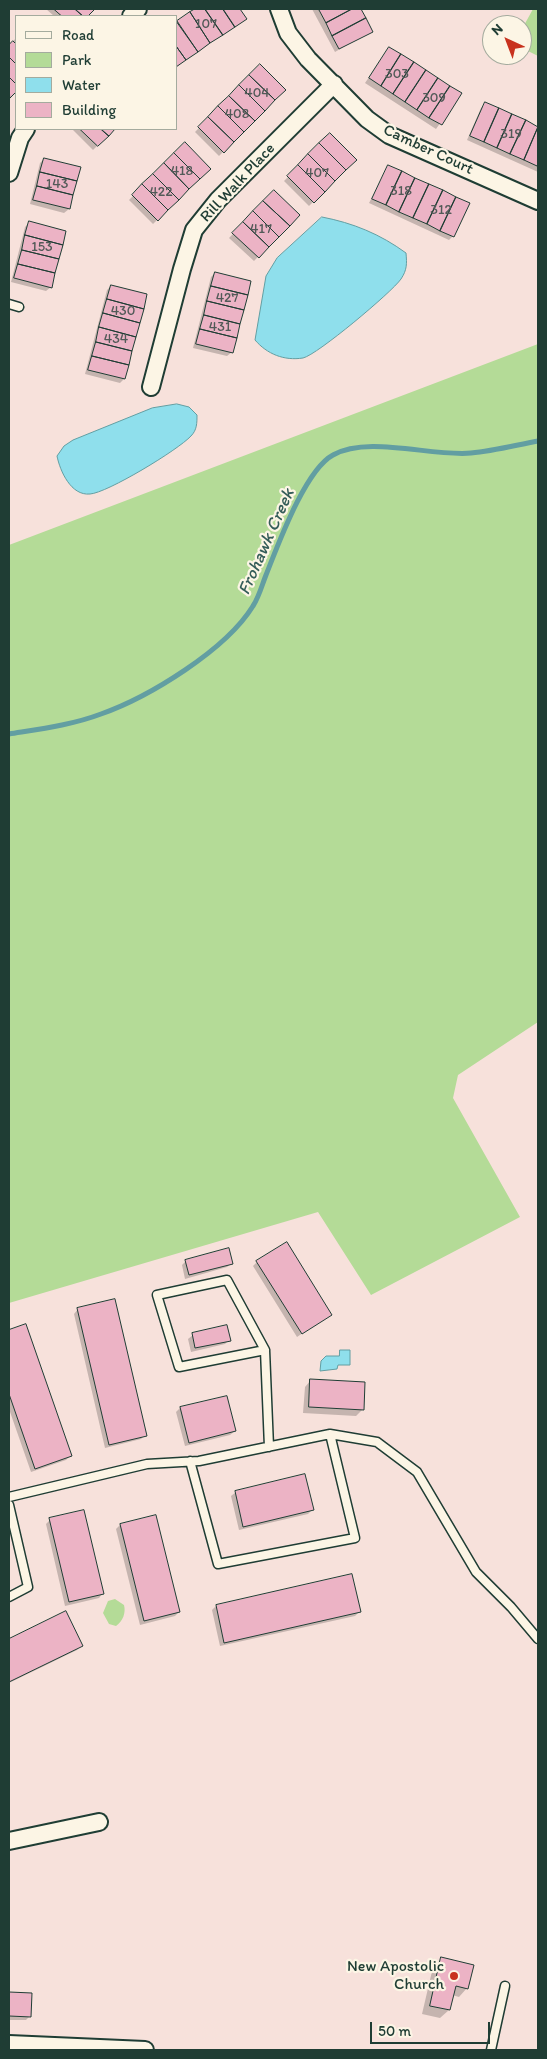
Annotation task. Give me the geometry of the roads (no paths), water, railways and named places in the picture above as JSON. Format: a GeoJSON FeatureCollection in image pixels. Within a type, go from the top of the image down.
{"type":"FeatureCollection","features":[{"type":"Feature","properties":{"kind":"street","name":"Camber Court"},"geometry":{"type":"LineString","coordinates":[[279,9],[288,33],[308,59],[367,119],[389,134],[538,200]]}},
{"type":"Feature","properties":{"kind":"street","name":"Rill Walk Place"},"geometry":{"type":"LineString","coordinates":[[151,387],[194,230],[218,200],[334,84]]}},
{"type":"Feature","properties":{"kind":"street"},"geometry":{"type":"LineString","coordinates":[[9,173],[20,138],[25,130]]}},
{"type":"Feature","properties":{"kind":"street"},"geometry":{"type":"LineString","coordinates":[[9,1841],[99,1822]]}},
{"type":"Feature","properties":{"kind":"street"},"geometry":{"type":"LineString","coordinates":[[9,2044],[64,2048],[146,2050]]}},
{"type":"Feature","properties":{"kind":"lane"},"geometry":{"type":"LineString","coordinates":[[9,304],[19,307]]}},
{"type":"Feature","properties":{"kind":"lane"},"geometry":{"type":"LineString","coordinates":[[264,1350],[179,1367],[157,1295],[228,1280],[264,1350],[269,1447]]}},
{"type":"Feature","properties":{"kind":"lane"},"geometry":{"type":"LineString","coordinates":[[190,1461],[218,1564],[355,1538],[330,1434]]}},
{"type":"Feature","properties":{"kind":"lane"},"geometry":{"type":"LineString","coordinates":[[9,1497],[147,1464],[190,1461],[330,1434],[377,1442],[417,1472],[476,1572],[511,1607],[538,1639]]}},
{"type":"Feature","properties":{"kind":"lane"},"geometry":{"type":"LineString","coordinates":[[9,1505],[28,1587],[9,1597]]}},
{"type":"Feature","properties":{"kind":"lane"},"geometry":{"type":"LineString","coordinates":[[491,2050],[505,1986]]}},
{"type":"Feature","properties":{"kind":"water"},"geometry":{"type":"Polygon","coordinates":[[[322,217],[345,222],[366,230],[396,246],[406,253],[405,270],[401,279],[384,296],[354,322],[311,354],[296,359],[270,353],[255,340],[266,276],[277,258],[322,217]]]}},
{"type":"Feature","properties":{"kind":"water"},"geometry":{"type":"Polygon","coordinates":[[[177,404],[189,407],[197,415],[197,424],[194,431],[184,442],[142,470],[99,492],[83,494],[72,487],[61,469],[57,456],[64,446],[73,440],[152,408],[177,404]]]}},
{"type":"Feature","properties":{"kind":"water"},"geometry":{"type":"Polygon","coordinates":[[[340,1350],[350,1350],[350,1365],[338,1365],[337,1369],[320,1371],[321,1361],[326,1356],[339,1356],[340,1350]]]}},
{"type":"Feature","properties":{"kind":"waterway","name":"Frohawk Creek"},"geometry":{"type":"LineString","coordinates":[[9,734],[79,721],[120,706],[163,684],[185,670],[225,639],[241,623],[259,595],[285,528],[312,476],[333,455],[347,449],[364,447],[471,453],[538,441]]}},
{"type":"Feature","properties":{"kind":"place","name":"New Apostolic Church"},"geometry":{"type":"Point","coordinates":[454,1976]}}]}
